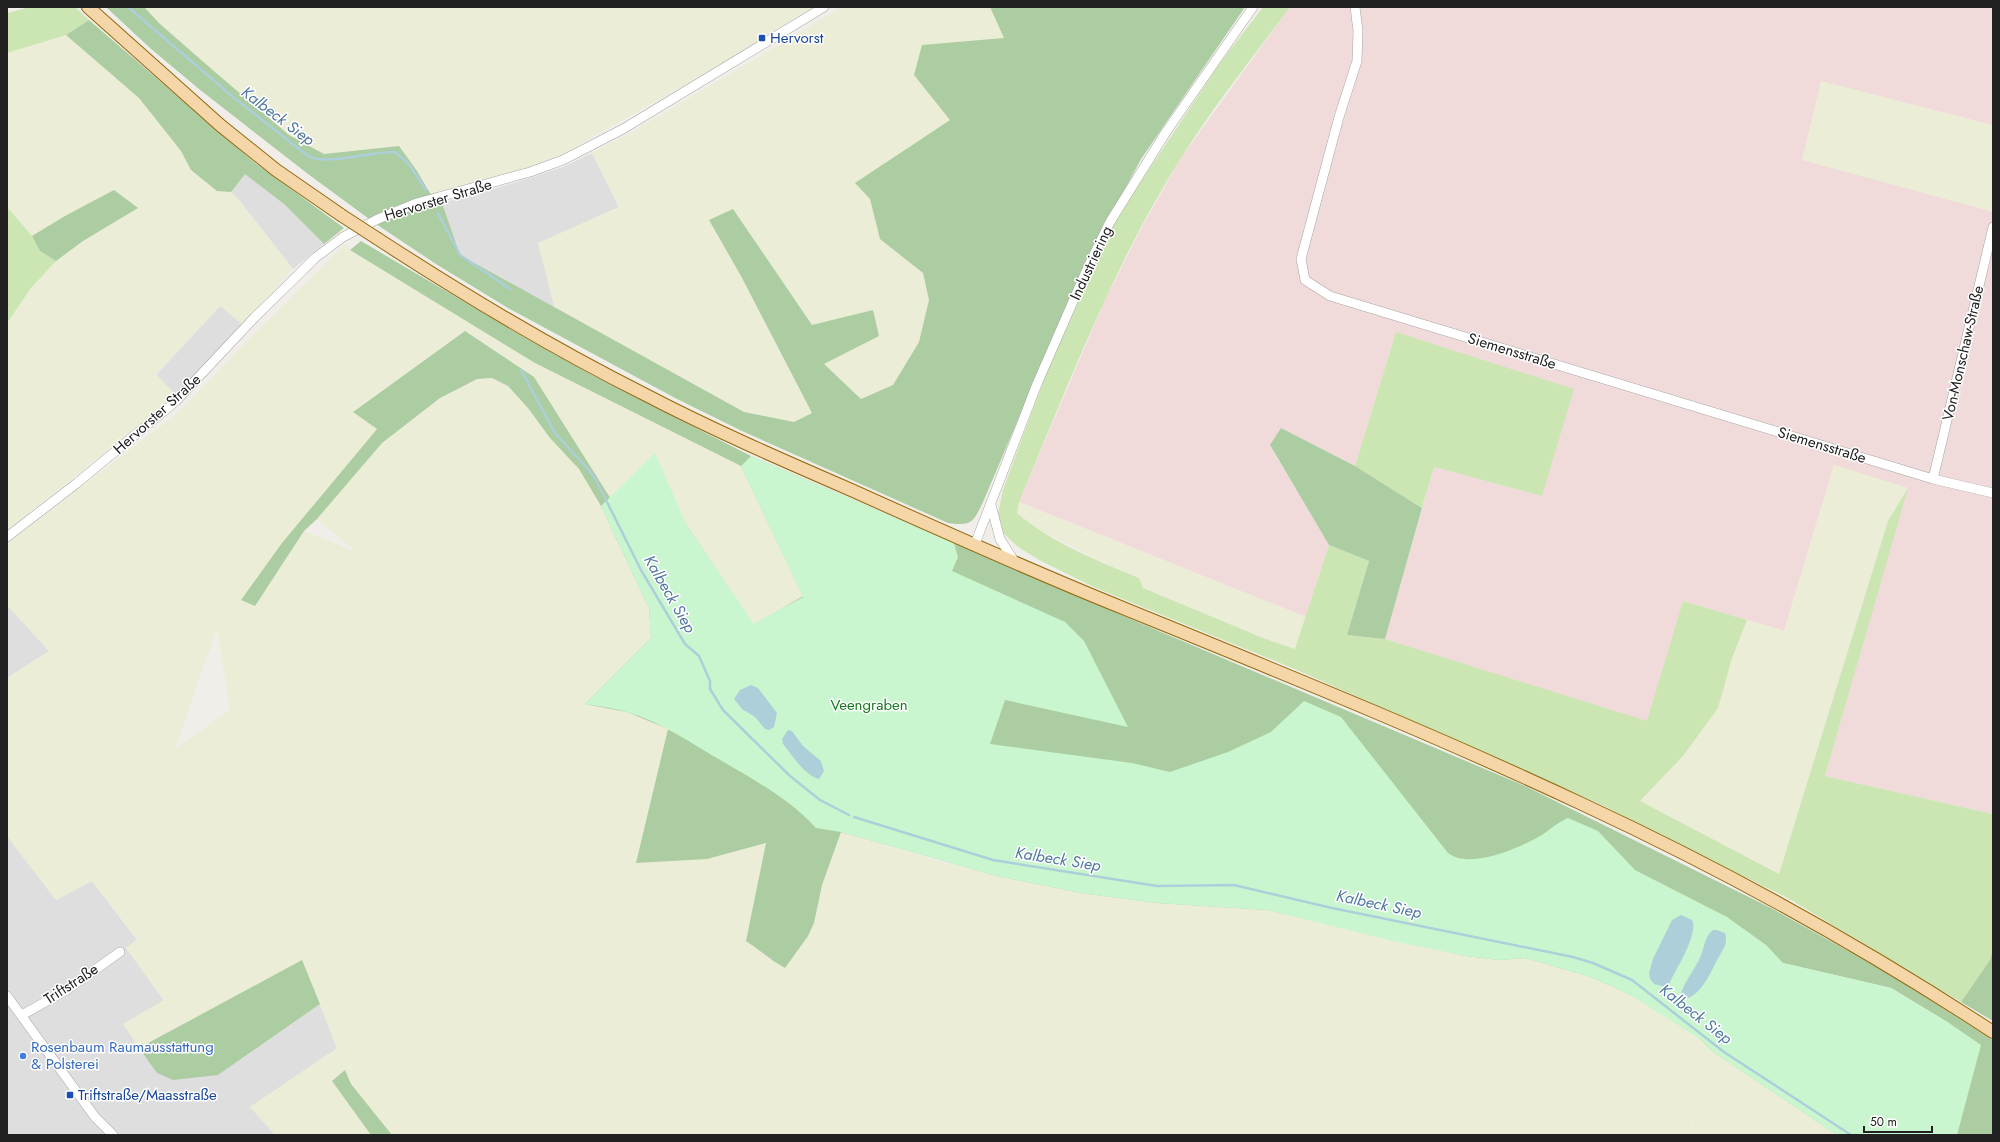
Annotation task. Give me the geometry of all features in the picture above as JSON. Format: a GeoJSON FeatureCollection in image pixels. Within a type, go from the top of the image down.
{"type":"FeatureCollection","features":[{"type":"Feature","properties":{"kind":"main road"},"geometry":{"type":"LineString","coordinates":[[88,7],[220,125],[276,170],[341,215],[472,299],[642,393],[724,433],[975,544],[1479,757],[1589,807],[1717,870],[1797,914],[1956,1008],[1993,1032]]}},
{"type":"Feature","properties":{"kind":"street","name":"Hervorster Straße"},"geometry":{"type":"LineString","coordinates":[[7,537],[78,483],[176,401],[315,258],[343,237],[378,219],[417,203],[504,180],[563,160],[623,130],[824,7]]}},
{"type":"Feature","properties":{"kind":"street","name":"Industriering"},"geometry":{"type":"LineString","coordinates":[[975,544],[1037,384],[1088,267],[1110,222],[1166,132],[1253,7]]}},
{"type":"Feature","properties":{"kind":"street","name":"Siemensstraße"},"geometry":{"type":"LineString","coordinates":[[1355,7],[1358,31],[1357,61],[1339,117],[1301,259],[1305,280],[1330,296],[1933,479],[1993,493]]}},
{"type":"Feature","properties":{"kind":"street","name":"Von-Monschaw-Straße"},"geometry":{"type":"LineString","coordinates":[[1933,479],[1993,227]]}},
{"type":"Feature","properties":{"kind":"street"},"geometry":{"type":"LineString","coordinates":[[990,505],[1000,539],[1014,561]]}},
{"type":"Feature","properties":{"kind":"street","name":"Triftstraße"},"geometry":{"type":"LineString","coordinates":[[22,1015],[65,992],[120,952]]}},
{"type":"Feature","properties":{"kind":"street"},"geometry":{"type":"LineString","coordinates":[[7,996],[79,1095],[113,1135]]}},
{"type":"Feature","properties":{"kind":"shaded area"},"geometry":{"type":"Polygon","coordinates":[[[1290,7],[1993,7],[1993,814],[1825,776],[1907,488],[1834,465],[1784,631],[1683,601],[1647,722],[1385,639],[1434,467],[1542,496],[1396,332],[1355,466],[1281,428],[1270,446],[1329,545],[1306,617],[1019,502],[1105,300],[1143,225],[1181,158],[1290,7]]]}},
{"type":"Feature","properties":{"kind":"shaded area"},"geometry":{"type":"Polygon","coordinates":[[[592,153],[619,207],[538,243],[555,309],[460,255],[442,203],[514,183],[563,167],[592,153]]]}},
{"type":"Feature","properties":{"kind":"shaded area"},"geometry":{"type":"Polygon","coordinates":[[[245,173],[284,204],[324,244],[293,269],[239,200],[231,192],[245,173]]]}},
{"type":"Feature","properties":{"kind":"shaded area"},"geometry":{"type":"Polygon","coordinates":[[[221,305],[242,324],[176,395],[156,375],[221,305]]]}},
{"type":"Feature","properties":{"kind":"shaded area"},"geometry":{"type":"Polygon","coordinates":[[[7,605],[49,651],[7,678],[7,605]]]}},
{"type":"Feature","properties":{"kind":"shaded area"},"geometry":{"type":"Polygon","coordinates":[[[7,836],[56,900],[92,881],[137,940],[126,948],[218,1075],[320,1004],[337,1049],[251,1107],[275,1135],[7,1135],[7,836]]]}},
{"type":"Feature","properties":{"kind":"green space"},"geometry":{"type":"Polygon","coordinates":[[[30,7],[75,7],[89,20],[66,35],[7,53],[7,13],[30,7]]]}},
{"type":"Feature","properties":{"kind":"green space"},"geometry":{"type":"Polygon","coordinates":[[[106,7],[144,7],[160,24],[289,135],[324,154],[399,146],[417,171],[430,193],[442,203],[460,255],[744,412],[794,422],[812,413],[741,276],[709,220],[733,209],[812,325],[873,310],[879,336],[824,364],[861,399],[893,385],[919,342],[929,300],[923,273],[880,239],[870,199],[855,183],[950,120],[914,75],[922,45],[1004,38],[990,7],[1245,7],[1141,159],[1082,269],[980,509],[971,522],[962,524],[948,523],[742,431],[677,399],[508,308],[436,264],[376,224],[308,174],[199,89],[150,48],[106,7]]]}},
{"type":"Feature","properties":{"kind":"green space"},"geometry":{"type":"Polygon","coordinates":[[[144,7],[813,7],[702,75],[561,155],[519,172],[433,196],[399,146],[325,154],[289,135],[160,24],[144,7]]]}},
{"type":"Feature","properties":{"kind":"green space"},"geometry":{"type":"Polygon","coordinates":[[[842,7],[990,7],[1004,38],[914,75],[951,120],[855,183],[870,199],[881,239],[923,273],[929,300],[919,342],[893,385],[861,399],[824,364],[879,336],[873,310],[812,325],[733,210],[710,220],[741,276],[812,413],[794,422],[744,412],[555,309],[538,243],[619,207],[592,153],[632,132],[842,7]]]}},
{"type":"Feature","properties":{"kind":"green space"},"geometry":{"type":"Polygon","coordinates":[[[1263,7],[1290,7],[1220,101],[1181,158],[1134,241],[1113,283],[1074,370],[1019,502],[1017,513],[1031,524],[1060,542],[1092,558],[1139,578],[1143,588],[1263,638],[1295,649],[1329,545],[1369,561],[1347,635],[1385,639],[1647,721],[1683,601],[1747,620],[1732,658],[1718,708],[1683,756],[1640,801],[1779,874],[1888,521],[1908,488],[1825,776],[1993,814],[1993,948],[1990,960],[1961,1002],[1786,897],[1691,851],[1602,805],[1297,670],[1096,588],[1041,561],[1018,547],[1000,530],[997,518],[1003,490],[1021,441],[1049,367],[1113,226],[1220,63],[1263,7]]]}},
{"type":"Feature","properties":{"kind":"green space"},"geometry":{"type":"Polygon","coordinates":[[[89,20],[254,162],[344,228],[324,244],[284,204],[245,174],[231,192],[217,191],[191,170],[181,151],[139,98],[66,35],[89,20]]]}},
{"type":"Feature","properties":{"kind":"green space"},"geometry":{"type":"Polygon","coordinates":[[[66,35],[139,98],[181,151],[191,170],[217,191],[231,192],[239,200],[293,269],[242,324],[220,306],[156,374],[176,395],[7,531],[7,323],[31,288],[56,261],[83,241],[137,209],[65,216],[32,236],[7,207],[7,53],[66,35]]]}},
{"type":"Feature","properties":{"kind":"green space"},"geometry":{"type":"Polygon","coordinates":[[[1821,81],[1993,125],[1993,212],[1802,160],[1821,81]]]}},
{"type":"Feature","properties":{"kind":"green space"},"geometry":{"type":"Polygon","coordinates":[[[114,190],[138,208],[83,241],[56,261],[40,251],[32,236],[65,216],[114,190]]]}},
{"type":"Feature","properties":{"kind":"green space"},"geometry":{"type":"Polygon","coordinates":[[[7,207],[32,236],[40,251],[56,261],[31,288],[7,323],[7,207]]]}},
{"type":"Feature","properties":{"kind":"green space","name":"Veengraben"},"geometry":{"type":"Polygon","coordinates":[[[361,241],[517,333],[592,375],[751,456],[1525,786],[1769,907],[1886,972],[1993,1040],[1993,1135],[1911,1135],[1949,1023],[1891,988],[1783,963],[1837,1135],[1712,1051],[1699,1038],[1652,1007],[1627,993],[1588,976],[1525,958],[1500,960],[1466,956],[1267,910],[1157,903],[1081,893],[997,876],[841,832],[822,885],[814,923],[808,936],[785,968],[746,941],[766,843],[707,859],[636,863],[668,729],[627,712],[585,704],[651,638],[649,608],[601,506],[579,469],[550,438],[528,408],[508,386],[492,378],[477,379],[440,398],[382,443],[317,519],[304,531],[255,606],[241,600],[282,543],[377,429],[353,412],[465,331],[534,377],[648,558],[686,524],[754,625],[803,596],[741,466],[535,363],[350,250],[361,241]]]}},
{"type":"Feature","properties":{"kind":"green space"},"geometry":{"type":"Polygon","coordinates":[[[346,243],[350,250],[535,363],[741,466],[803,596],[755,625],[686,524],[648,558],[534,377],[465,331],[353,411],[377,429],[282,543],[265,569],[255,606],[304,531],[356,552],[317,519],[382,443],[440,398],[477,379],[492,378],[507,386],[528,408],[550,438],[579,469],[601,506],[649,608],[651,638],[585,704],[627,712],[668,729],[636,863],[707,859],[766,843],[746,940],[761,951],[769,960],[814,923],[822,885],[841,832],[948,864],[1081,893],[1157,903],[1267,910],[1397,942],[1467,956],[1500,960],[1525,958],[1588,976],[1627,993],[1649,1005],[1699,1038],[1712,1051],[1837,1135],[1690,1135],[1698,1104],[1689,1135],[392,1135],[351,1084],[332,1081],[371,1135],[275,1135],[250,1107],[337,1048],[302,960],[139,1048],[123,1024],[164,1000],[126,948],[137,939],[92,881],[56,900],[7,836],[7,678],[49,651],[7,605],[7,543],[178,413],[240,348],[346,243]],[[217,628],[175,749],[230,710],[217,628]]]}},
{"type":"Feature","properties":{"kind":"green space"},"geometry":{"type":"Polygon","coordinates":[[[1396,332],[1574,389],[1542,496],[1434,467],[1422,508],[1355,466],[1396,332]]]}},
{"type":"Feature","properties":{"kind":"green space"},"geometry":{"type":"Polygon","coordinates":[[[1281,428],[1355,466],[1422,508],[1385,639],[1347,635],[1369,561],[1329,545],[1270,445],[1281,428]]]}},
{"type":"Feature","properties":{"kind":"green space","name":"Veengraben"},"geometry":{"type":"Polygon","coordinates":[[[655,453],[686,524],[754,624],[803,597],[741,466],[751,456],[954,543],[958,557],[952,571],[1065,622],[1084,641],[1128,727],[1005,700],[990,744],[1132,763],[1170,772],[1228,752],[1271,732],[1304,701],[1341,717],[1448,853],[1457,858],[1481,858],[1507,851],[1544,834],[1568,818],[1598,831],[1635,870],[1727,917],[1766,945],[1783,963],[1891,988],[1949,1023],[1981,1045],[1957,1135],[1837,1135],[1712,1051],[1699,1038],[1627,993],[1588,976],[1525,958],[1500,960],[1466,956],[1397,942],[1267,910],[1157,903],[1081,893],[997,876],[841,832],[816,828],[796,809],[772,791],[664,727],[627,712],[585,704],[651,638],[649,608],[601,506],[655,453]]]}},
{"type":"Feature","properties":{"kind":"green space"},"geometry":{"type":"Polygon","coordinates":[[[1834,465],[1908,488],[1888,521],[1779,874],[1639,801],[1683,756],[1732,658],[1747,620],[1784,631],[1834,465]]]}},
{"type":"Feature","properties":{"kind":"green space"},"geometry":{"type":"Polygon","coordinates":[[[1019,502],[1306,617],[1296,649],[1263,638],[1143,588],[1139,578],[1100,561],[1038,529],[1017,513],[1019,502]]]}},
{"type":"Feature","properties":{"kind":"green space"},"geometry":{"type":"Polygon","coordinates":[[[1993,948],[1993,1021],[1961,1002],[1990,960],[1993,948]]]}},
{"type":"Feature","properties":{"kind":"green space"},"geometry":{"type":"Polygon","coordinates":[[[302,960],[320,1004],[218,1075],[173,1080],[157,1073],[139,1048],[302,960]]]}},
{"type":"Feature","properties":{"kind":"green space"},"geometry":{"type":"Polygon","coordinates":[[[345,1070],[351,1084],[392,1135],[371,1135],[332,1081],[345,1070]]]}},
{"type":"Feature","properties":{"kind":"water"},"geometry":{"type":"Polygon","coordinates":[[[751,685],[758,688],[777,713],[774,727],[769,730],[765,729],[755,717],[742,709],[734,699],[740,690],[751,685]]]}},
{"type":"Feature","properties":{"kind":"water"},"geometry":{"type":"Polygon","coordinates":[[[788,730],[792,731],[803,746],[821,761],[824,771],[819,779],[808,774],[783,744],[782,739],[788,730]]]}},
{"type":"Feature","properties":{"kind":"water"},"geometry":{"type":"Polygon","coordinates":[[[1681,915],[1692,920],[1692,934],[1689,943],[1669,984],[1666,987],[1654,984],[1650,979],[1649,973],[1653,959],[1672,920],[1681,915]]]}},
{"type":"Feature","properties":{"kind":"water"},"geometry":{"type":"Polygon","coordinates":[[[1713,930],[1725,933],[1726,941],[1724,948],[1699,990],[1694,995],[1682,1000],[1680,996],[1701,956],[1708,936],[1713,930]]]}},
{"type":"Feature","properties":{"kind":"waterway","name":"Kalbeck Siep"},"geometry":{"type":"LineString","coordinates":[[128,7],[233,97],[308,156],[316,159],[337,159],[395,152],[408,163],[426,190]]}},
{"type":"Feature","properties":{"kind":"waterway","name":"Kalbeck Siep"},"geometry":{"type":"LineString","coordinates":[[438,213],[460,255],[510,289]]}},
{"type":"Feature","properties":{"kind":"waterway","name":"Kalbeck Siep"},"geometry":{"type":"LineString","coordinates":[[521,370],[555,433],[589,470],[596,480],[641,570],[685,644],[699,656],[710,681],[710,689],[723,710],[790,776],[820,800],[849,815]]}},
{"type":"Feature","properties":{"kind":"waterway","name":"Kalbeck Siep"},"geometry":{"type":"LineString","coordinates":[[854,817],[993,860],[1157,886],[1234,885],[1332,908],[1573,957],[1593,963],[1632,980],[1724,1052],[1851,1135]]}},
{"type":"Feature","properties":{"kind":"place","name":"Hervorst"},"geometry":{"type":"Point","coordinates":[762,38]}},
{"type":"Feature","properties":{"kind":"place","name":"Rosenbaum Raumausstattung & Polsterei"},"geometry":{"type":"Point","coordinates":[23,1056]}},
{"type":"Feature","properties":{"kind":"place","name":"Triftstraße/Maasstraße"},"geometry":{"type":"Point","coordinates":[70,1095]}}]}
